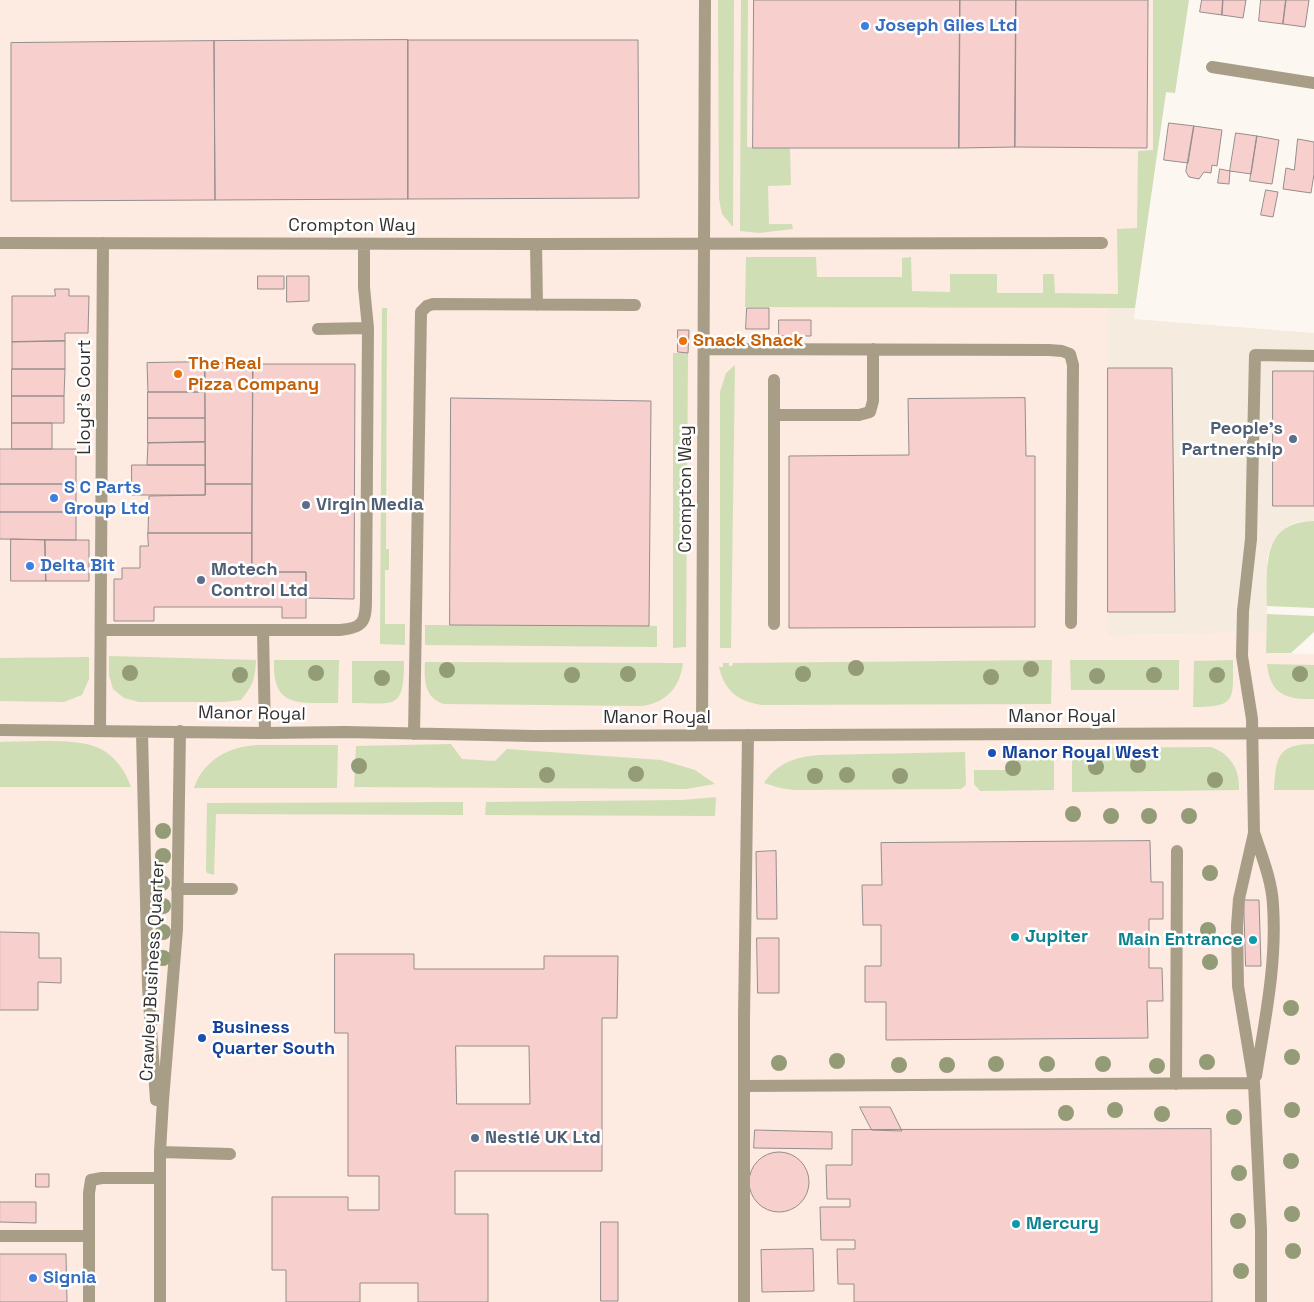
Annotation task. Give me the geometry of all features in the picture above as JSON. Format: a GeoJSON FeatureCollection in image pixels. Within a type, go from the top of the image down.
{"type":"FeatureCollection","features":[{"type":"Feature","properties":{"kind":"street","name":"Crompton Way"},"geometry":{"type":"LineString","coordinates":[[702,735],[705,0]]}},
{"type":"Feature","properties":{"kind":"street"},"geometry":{"type":"LineString","coordinates":[[1212,67],[1314,83]]}},
{"type":"Feature","properties":{"kind":"street","name":"Crompton Way"},"geometry":{"type":"LineString","coordinates":[[0,243],[704,244]]}},
{"type":"Feature","properties":{"kind":"street","name":"Lloyd's Court"},"geometry":{"type":"LineString","coordinates":[[100,731],[103,243]]}},
{"type":"Feature","properties":{"kind":"street"},"geometry":{"type":"LineString","coordinates":[[704,244],[1102,243]]}},
{"type":"Feature","properties":{"kind":"street"},"geometry":{"type":"LineString","coordinates":[[101,630],[348,630],[356,628],[364,619],[366,588],[368,328],[364,287],[364,244]]}},
{"type":"Feature","properties":{"kind":"street"},"geometry":{"type":"LineString","coordinates":[[536,244],[537,305]]}},
{"type":"Feature","properties":{"kind":"street"},"geometry":{"type":"LineString","coordinates":[[414,734],[421,312],[427,306],[433,304],[635,305]]}},
{"type":"Feature","properties":{"kind":"street"},"geometry":{"type":"LineString","coordinates":[[318,329],[368,328]]}},
{"type":"Feature","properties":{"kind":"street"},"geometry":{"type":"LineString","coordinates":[[704,349],[1056,350],[1067,352],[1072,356],[1071,623]]}},
{"type":"Feature","properties":{"kind":"street"},"geometry":{"type":"LineString","coordinates":[[774,415],[864,415],[870,412],[873,401],[874,349]]}},
{"type":"Feature","properties":{"kind":"street"},"geometry":{"type":"LineString","coordinates":[[1261,1302],[1261,1230],[1254,1083],[1238,986],[1236,926],[1239,899],[1254,833],[1251,707],[1242,656],[1243,611],[1251,539],[1255,355],[1314,356]]}},
{"type":"Feature","properties":{"kind":"street"},"geometry":{"type":"LineString","coordinates":[[774,380],[774,624]]}},
{"type":"Feature","properties":{"kind":"street"},"geometry":{"type":"LineString","coordinates":[[263,630],[265,733]]}},
{"type":"Feature","properties":{"kind":"street","name":"Manor Royal"},"geometry":{"type":"LineString","coordinates":[[0,730],[534,736],[1314,733]]}},
{"type":"Feature","properties":{"kind":"street","name":"Crawley Business Quarter"},"geometry":{"type":"LineString","coordinates":[[160,1302],[160,1152],[163,1092],[175,956],[180,731]]}},
{"type":"Feature","properties":{"kind":"street","name":"Crawley Business Quarter"},"geometry":{"type":"LineString","coordinates":[[142,732],[148,987],[160,1152]]}},
{"type":"Feature","properties":{"kind":"street"},"geometry":{"type":"LineString","coordinates":[[744,1302],[744,1086],[748,736]]}},
{"type":"Feature","properties":{"kind":"street"},"geometry":{"type":"LineString","coordinates":[[1254,833],[1271,891],[1273,905],[1270,993],[1254,1083]]}},
{"type":"Feature","properties":{"kind":"street"},"geometry":{"type":"LineString","coordinates":[[1176,1084],[1177,851]]}},
{"type":"Feature","properties":{"kind":"street"},"geometry":{"type":"LineString","coordinates":[[177,889],[232,889]]}},
{"type":"Feature","properties":{"kind":"street"},"geometry":{"type":"LineString","coordinates":[[744,1086],[1254,1083]]}},
{"type":"Feature","properties":{"kind":"street"},"geometry":{"type":"LineString","coordinates":[[160,1152],[230,1154]]}},
{"type":"Feature","properties":{"kind":"street"},"geometry":{"type":"LineString","coordinates":[[89,1302],[90,1184],[93,1179],[160,1178]]}},
{"type":"Feature","properties":{"kind":"street"},"geometry":{"type":"LineString","coordinates":[[0,1236],[89,1236]]}},
{"type":"Feature","properties":{"kind":"shaded area"},"geometry":{"type":"Polygon","coordinates":[[[0,0],[1188,0],[1175,93],[1166,92],[1135,308],[1108,308],[1108,635],[1216,634],[1216,631],[1267,631],[1266,653],[1314,654],[1314,1302],[0,1302],[0,0]]]}},
{"type":"Feature","properties":{"kind":"shaded area"},"geometry":{"type":"Polygon","coordinates":[[[1108,308],[1135,308],[1134,319],[1314,333],[1314,521],[1298,522],[1288,526],[1271,546],[1267,559],[1267,631],[1216,631],[1216,634],[1108,635],[1108,308]]]}},
{"type":"Feature","properties":{"kind":"green space"},"geometry":{"type":"Polygon","coordinates":[[[718,0],[734,0],[733,227],[722,214],[719,199],[718,0]]]}},
{"type":"Feature","properties":{"kind":"green space"},"geometry":{"type":"Polygon","coordinates":[[[741,0],[748,0],[747,147],[790,148],[791,185],[768,186],[769,224],[792,224],[793,229],[759,233],[740,231],[741,0]]]}},
{"type":"Feature","properties":{"kind":"green space"},"geometry":{"type":"Polygon","coordinates":[[[1153,0],[1189,0],[1175,93],[1166,92],[1135,308],[745,307],[746,257],[816,257],[817,277],[902,277],[902,258],[911,257],[912,291],[950,292],[950,274],[997,274],[997,293],[1043,293],[1043,274],[1054,274],[1055,293],[1118,294],[1117,229],[1137,228],[1138,151],[1153,150],[1153,0]]]}},
{"type":"Feature","properties":{"kind":"green space"},"geometry":{"type":"Polygon","coordinates":[[[382,308],[387,308],[386,549],[389,549],[389,570],[385,570],[385,624],[405,624],[405,645],[380,644],[382,308]]]}},
{"type":"Feature","properties":{"kind":"green space"},"geometry":{"type":"Polygon","coordinates":[[[673,353],[688,353],[686,647],[673,648],[673,353]]]}},
{"type":"Feature","properties":{"kind":"green space"},"geometry":{"type":"Polygon","coordinates":[[[735,365],[731,648],[720,648],[720,392],[726,373],[735,365]]]}},
{"type":"Feature","properties":{"kind":"green space"},"geometry":{"type":"Polygon","coordinates":[[[1314,521],[1314,608],[1267,606],[1268,562],[1276,538],[1284,529],[1297,523],[1314,521]]]}},
{"type":"Feature","properties":{"kind":"green space"},"geometry":{"type":"Polygon","coordinates":[[[1267,614],[1314,616],[1314,632],[1291,653],[1266,653],[1267,614]]]}},
{"type":"Feature","properties":{"kind":"green space"},"geometry":{"type":"Polygon","coordinates":[[[425,625],[657,626],[657,647],[425,645],[425,625]]]}},
{"type":"Feature","properties":{"kind":"green space"},"geometry":{"type":"Polygon","coordinates":[[[109,656],[256,660],[253,682],[241,700],[224,702],[139,702],[124,698],[113,689],[109,675],[109,656]]]}},
{"type":"Feature","properties":{"kind":"green space"},"geometry":{"type":"Polygon","coordinates":[[[89,657],[89,679],[82,695],[64,702],[0,701],[0,658],[89,657]]]}},
{"type":"Feature","properties":{"kind":"green space"},"geometry":{"type":"Polygon","coordinates":[[[274,660],[339,660],[338,703],[301,702],[291,700],[283,695],[278,688],[274,660]]]}},
{"type":"Feature","properties":{"kind":"green space"},"geometry":{"type":"Polygon","coordinates":[[[1052,660],[1051,704],[762,705],[746,701],[734,694],[725,683],[719,667],[723,667],[723,663],[729,663],[729,666],[732,666],[733,663],[1052,660]]]}},
{"type":"Feature","properties":{"kind":"green space"},"geometry":{"type":"Polygon","coordinates":[[[1070,660],[1179,660],[1179,690],[1071,690],[1070,660]]]}},
{"type":"Feature","properties":{"kind":"green space"},"geometry":{"type":"Polygon","coordinates":[[[1233,660],[1233,684],[1230,699],[1218,705],[1193,707],[1194,661],[1233,660]]]}},
{"type":"Feature","properties":{"kind":"green space"},"geometry":{"type":"Polygon","coordinates":[[[352,661],[404,661],[404,677],[399,696],[394,701],[387,703],[352,703],[352,661]]]}},
{"type":"Feature","properties":{"kind":"green space"},"geometry":{"type":"Polygon","coordinates":[[[425,662],[683,663],[679,679],[671,692],[659,701],[643,706],[444,704],[437,701],[429,693],[425,681],[425,662]]]}},
{"type":"Feature","properties":{"kind":"green space"},"geometry":{"type":"Polygon","coordinates":[[[1267,664],[1314,665],[1314,699],[1295,698],[1281,693],[1272,682],[1267,664]]]}},
{"type":"Feature","properties":{"kind":"green space"},"geometry":{"type":"Polygon","coordinates":[[[63,741],[96,747],[118,763],[131,787],[0,787],[0,742],[63,741]]]}},
{"type":"Feature","properties":{"kind":"green space"},"geometry":{"type":"Polygon","coordinates":[[[451,744],[462,759],[495,761],[507,749],[661,760],[695,770],[715,784],[686,789],[354,787],[356,746],[451,744]]]}},
{"type":"Feature","properties":{"kind":"green space"},"geometry":{"type":"Polygon","coordinates":[[[1314,744],[1314,790],[1274,790],[1276,769],[1281,755],[1292,747],[1314,744]]]}},
{"type":"Feature","properties":{"kind":"green space"},"geometry":{"type":"Polygon","coordinates":[[[259,745],[338,745],[337,788],[194,788],[204,769],[219,756],[238,748],[259,745]]]}},
{"type":"Feature","properties":{"kind":"green space"},"geometry":{"type":"Polygon","coordinates":[[[1211,747],[1224,754],[1233,764],[1238,776],[1239,790],[1072,792],[1072,748],[1211,747]]]}},
{"type":"Feature","properties":{"kind":"green space"},"geometry":{"type":"Polygon","coordinates":[[[965,752],[966,785],[961,789],[794,790],[764,783],[775,770],[787,762],[810,756],[965,752]]]}},
{"type":"Feature","properties":{"kind":"green space"},"geometry":{"type":"Polygon","coordinates":[[[1010,755],[1054,755],[1054,790],[980,791],[974,784],[974,770],[1010,770],[1010,755]]]}},
{"type":"Feature","properties":{"kind":"green space"},"geometry":{"type":"Polygon","coordinates":[[[716,797],[715,816],[485,815],[486,802],[682,800],[716,797]]]}},
{"type":"Feature","properties":{"kind":"green space"},"geometry":{"type":"Polygon","coordinates":[[[463,802],[463,815],[216,814],[214,875],[207,873],[206,870],[207,803],[463,802]]]}},
{"type":"Feature","properties":{"kind":"building"},"geometry":{"type":"Polygon","coordinates":[[[754,0],[960,0],[959,148],[753,148],[754,0]]]}},
{"type":"Feature","properties":{"kind":"building"},"geometry":{"type":"Polygon","coordinates":[[[960,0],[1016,0],[1015,147],[959,148],[960,0]]]}},
{"type":"Feature","properties":{"kind":"building"},"geometry":{"type":"Polygon","coordinates":[[[1016,0],[1148,0],[1147,148],[1015,147],[1016,0]]]}},
{"type":"Feature","properties":{"kind":"building"},"geometry":{"type":"Polygon","coordinates":[[[1202,0],[1223,0],[1222,15],[1200,12],[1202,0]]]}},
{"type":"Feature","properties":{"kind":"building"},"geometry":{"type":"Polygon","coordinates":[[[1223,0],[1246,0],[1243,18],[1222,15],[1223,0]]]}},
{"type":"Feature","properties":{"kind":"building"},"geometry":{"type":"Polygon","coordinates":[[[1261,0],[1286,0],[1283,24],[1259,21],[1261,0]]]}},
{"type":"Feature","properties":{"kind":"building"},"geometry":{"type":"Polygon","coordinates":[[[1286,0],[1309,0],[1305,27],[1283,24],[1286,0]]]}},
{"type":"Feature","properties":{"kind":"building"},"geometry":{"type":"Polygon","coordinates":[[[408,40],[638,40],[639,198],[408,199],[408,40]]]}},
{"type":"Feature","properties":{"kind":"building"},"geometry":{"type":"Polygon","coordinates":[[[408,40],[408,199],[215,200],[214,41],[408,40]]]}},
{"type":"Feature","properties":{"kind":"building"},"geometry":{"type":"Polygon","coordinates":[[[214,41],[215,200],[11,201],[11,43],[214,41]]]}},
{"type":"Feature","properties":{"kind":"building"},"geometry":{"type":"Polygon","coordinates":[[[1169,123],[1194,126],[1188,163],[1164,160],[1169,123]]]}},
{"type":"Feature","properties":{"kind":"building"},"geometry":{"type":"Polygon","coordinates":[[[1194,126],[1222,130],[1217,166],[1212,165],[1211,173],[1204,172],[1199,179],[1189,177],[1186,172],[1194,126]]]}},
{"type":"Feature","properties":{"kind":"building"},"geometry":{"type":"Polygon","coordinates":[[[1236,133],[1257,136],[1251,174],[1230,171],[1236,133]]]}},
{"type":"Feature","properties":{"kind":"building"},"geometry":{"type":"Polygon","coordinates":[[[1257,136],[1279,140],[1272,184],[1250,181],[1257,136]]]}},
{"type":"Feature","properties":{"kind":"building"},"geometry":{"type":"Polygon","coordinates":[[[1298,139],[1314,142],[1314,174],[1311,193],[1283,189],[1286,168],[1294,170],[1298,139]]]}},
{"type":"Feature","properties":{"kind":"building"},"geometry":{"type":"Polygon","coordinates":[[[1220,169],[1230,171],[1229,184],[1218,183],[1220,169]]]}},
{"type":"Feature","properties":{"kind":"building"},"geometry":{"type":"Polygon","coordinates":[[[1266,190],[1278,192],[1273,217],[1261,215],[1266,190]]]}},
{"type":"Feature","properties":{"kind":"building"},"geometry":{"type":"Polygon","coordinates":[[[258,276],[284,276],[284,289],[258,289],[258,276]]]}},
{"type":"Feature","properties":{"kind":"building"},"geometry":{"type":"Polygon","coordinates":[[[287,276],[309,276],[309,301],[287,302],[287,276]]]}},
{"type":"Feature","properties":{"kind":"building"},"geometry":{"type":"Polygon","coordinates":[[[55,289],[69,289],[69,296],[89,296],[88,333],[65,333],[65,341],[12,342],[12,296],[55,296],[55,289]]]}},
{"type":"Feature","properties":{"kind":"building"},"geometry":{"type":"Polygon","coordinates":[[[747,308],[769,308],[769,329],[746,329],[747,308]]]}},
{"type":"Feature","properties":{"kind":"building"},"geometry":{"type":"Polygon","coordinates":[[[779,320],[811,320],[811,336],[779,336],[779,320]]]}},
{"type":"Feature","properties":{"kind":"building","name":"Snack Shack"},"geometry":{"type":"Polygon","coordinates":[[[678,330],[689,330],[688,353],[678,352],[678,330]]]}},
{"type":"Feature","properties":{"kind":"building"},"geometry":{"type":"Polygon","coordinates":[[[65,341],[65,369],[12,369],[12,342],[65,341]]]}},
{"type":"Feature","properties":{"kind":"building"},"geometry":{"type":"Polygon","coordinates":[[[205,362],[253,364],[252,484],[206,484],[205,362]]]}},
{"type":"Feature","properties":{"kind":"building"},"geometry":{"type":"Polygon","coordinates":[[[205,362],[205,392],[148,392],[147,363],[205,362]]]}},
{"type":"Feature","properties":{"kind":"building"},"geometry":{"type":"Polygon","coordinates":[[[253,364],[355,364],[354,599],[306,598],[306,572],[252,572],[253,364]]]}},
{"type":"Feature","properties":{"kind":"building"},"geometry":{"type":"Polygon","coordinates":[[[1108,368],[1172,368],[1175,612],[1108,612],[1108,368]]]}},
{"type":"Feature","properties":{"kind":"building"},"geometry":{"type":"Polygon","coordinates":[[[12,369],[65,369],[64,396],[12,396],[12,369]]]}},
{"type":"Feature","properties":{"kind":"building","name":"People's Partnership"},"geometry":{"type":"Polygon","coordinates":[[[1273,371],[1314,371],[1314,506],[1273,506],[1273,371]]]}},
{"type":"Feature","properties":{"kind":"building"},"geometry":{"type":"Polygon","coordinates":[[[148,392],[205,392],[205,418],[148,418],[148,392]]]}},
{"type":"Feature","properties":{"kind":"building"},"geometry":{"type":"Polygon","coordinates":[[[12,396],[64,396],[64,423],[12,423],[12,396]]]}},
{"type":"Feature","properties":{"kind":"building"},"geometry":{"type":"Polygon","coordinates":[[[451,398],[651,401],[649,626],[450,625],[451,398]]]}},
{"type":"Feature","properties":{"kind":"building"},"geometry":{"type":"Polygon","coordinates":[[[1025,398],[1026,456],[1035,456],[1035,627],[789,628],[789,456],[909,455],[908,399],[1025,398]]]}},
{"type":"Feature","properties":{"kind":"building"},"geometry":{"type":"Polygon","coordinates":[[[148,418],[205,418],[205,442],[148,443],[148,418]]]}},
{"type":"Feature","properties":{"kind":"building"},"geometry":{"type":"Polygon","coordinates":[[[12,423],[52,423],[52,449],[12,449],[12,423]]]}},
{"type":"Feature","properties":{"kind":"building"},"geometry":{"type":"Polygon","coordinates":[[[205,442],[205,465],[147,465],[148,443],[205,442]]]}},
{"type":"Feature","properties":{"kind":"building"},"geometry":{"type":"Polygon","coordinates":[[[0,449],[76,449],[76,484],[0,484],[0,449]]]}},
{"type":"Feature","properties":{"kind":"building"},"geometry":{"type":"Polygon","coordinates":[[[132,465],[205,465],[205,495],[132,495],[132,465]]]}},
{"type":"Feature","properties":{"kind":"building"},"geometry":{"type":"Polygon","coordinates":[[[0,484],[76,484],[76,512],[0,512],[0,484]]]}},
{"type":"Feature","properties":{"kind":"building"},"geometry":{"type":"Polygon","coordinates":[[[206,484],[252,484],[252,533],[148,533],[149,496],[205,495],[206,484]]]}},
{"type":"Feature","properties":{"kind":"building"},"geometry":{"type":"Polygon","coordinates":[[[0,512],[76,512],[76,540],[0,539],[0,512]]]}},
{"type":"Feature","properties":{"kind":"building"},"geometry":{"type":"Polygon","coordinates":[[[148,533],[252,533],[252,572],[306,572],[306,618],[282,618],[282,607],[154,607],[154,621],[114,621],[114,579],[122,579],[122,568],[140,568],[140,546],[148,546],[148,533]]]}},
{"type":"Feature","properties":{"kind":"building"},"geometry":{"type":"Polygon","coordinates":[[[11,539],[45,540],[46,581],[11,581],[11,539]]]}},
{"type":"Feature","properties":{"kind":"building"},"geometry":{"type":"Polygon","coordinates":[[[45,540],[89,540],[89,581],[46,581],[45,540]]]}},
{"type":"Feature","properties":{"kind":"building","name":"Jupiter"},"geometry":{"type":"Polygon","coordinates":[[[1150,841],[1151,882],[1163,882],[1163,919],[1149,919],[1149,968],[1162,968],[1163,1001],[1147,1001],[1148,1038],[886,1040],[886,1002],[865,1002],[865,966],[881,966],[881,925],[863,925],[862,885],[882,885],[881,843],[1150,841]]]}},
{"type":"Feature","properties":{"kind":"building"},"geometry":{"type":"Polygon","coordinates":[[[776,851],[777,919],[757,919],[756,852],[776,851]]]}},
{"type":"Feature","properties":{"kind":"building","name":"Main Entrance"},"geometry":{"type":"Polygon","coordinates":[[[1244,900],[1259,900],[1261,966],[1246,966],[1244,900]]]}},
{"type":"Feature","properties":{"kind":"building"},"geometry":{"type":"Polygon","coordinates":[[[0,932],[39,933],[39,958],[61,958],[61,983],[38,982],[38,1010],[0,1010],[0,932]]]}},
{"type":"Feature","properties":{"kind":"building"},"geometry":{"type":"Polygon","coordinates":[[[757,938],[779,938],[779,993],[758,993],[757,938]]]}},
{"type":"Feature","properties":{"kind":"building","name":"Nestlé UK Ltd"},"geometry":{"type":"Polygon","coordinates":[[[335,954],[414,954],[414,969],[544,969],[544,956],[618,956],[617,1018],[602,1018],[602,1171],[455,1171],[455,1214],[488,1214],[488,1302],[418,1302],[418,1283],[360,1283],[360,1302],[286,1302],[286,1270],[272,1270],[272,1197],[348,1197],[348,1210],[379,1210],[379,1176],[348,1176],[348,1033],[335,1033],[335,954]],[[456,1046],[457,1104],[530,1104],[529,1046],[456,1046]]]}},
{"type":"Feature","properties":{"kind":"building"},"geometry":{"type":"Polygon","coordinates":[[[860,1107],[890,1107],[902,1131],[872,1130],[860,1107]]]}},
{"type":"Feature","properties":{"kind":"building","name":"Mercury"},"geometry":{"type":"Polygon","coordinates":[[[1211,1129],[1212,1302],[854,1302],[854,1284],[838,1284],[837,1249],[855,1249],[855,1240],[821,1240],[820,1207],[850,1207],[850,1199],[827,1199],[826,1165],[852,1165],[852,1130],[1211,1129]]]}},
{"type":"Feature","properties":{"kind":"building"},"geometry":{"type":"Polygon","coordinates":[[[755,1130],[832,1132],[832,1149],[754,1148],[755,1130]]]}},
{"type":"Feature","properties":{"kind":"building"},"geometry":{"type":"Polygon","coordinates":[[[779,1152],[796,1157],[804,1165],[809,1182],[804,1199],[796,1207],[779,1212],[762,1207],[754,1199],[749,1182],[754,1165],[762,1157],[779,1152]]]}},
{"type":"Feature","properties":{"kind":"building"},"geometry":{"type":"Polygon","coordinates":[[[36,1174],[49,1174],[49,1187],[36,1187],[36,1174]]]}},
{"type":"Feature","properties":{"kind":"building"},"geometry":{"type":"Polygon","coordinates":[[[0,1202],[36,1202],[36,1223],[0,1222],[0,1202]]]}},
{"type":"Feature","properties":{"kind":"building"},"geometry":{"type":"Polygon","coordinates":[[[601,1222],[618,1222],[618,1301],[601,1301],[601,1222]]]}},
{"type":"Feature","properties":{"kind":"building"},"geometry":{"type":"Polygon","coordinates":[[[813,1249],[814,1291],[762,1292],[761,1250],[813,1249]]]}},
{"type":"Feature","properties":{"kind":"building","name":"Signia"},"geometry":{"type":"Polygon","coordinates":[[[0,1254],[66,1254],[67,1302],[0,1302],[0,1254]]]}},
{"type":"Feature","properties":{"kind":"place","name":"Joseph Giles Ltd"},"geometry":{"type":"Point","coordinates":[865,26]}},
{"type":"Feature","properties":{"kind":"place","name":"Snack Shack"},"geometry":{"type":"Point","coordinates":[683,341]}},
{"type":"Feature","properties":{"kind":"place","name":"The Real Pizza Company"},"geometry":{"type":"Point","coordinates":[178,374]}},
{"type":"Feature","properties":{"kind":"place","name":"People's Partnership"},"geometry":{"type":"Point","coordinates":[1293,439]}},
{"type":"Feature","properties":{"kind":"place","name":"S C Parts Group Ltd"},"geometry":{"type":"Point","coordinates":[54,498]}},
{"type":"Feature","properties":{"kind":"place","name":"Virgin Media"},"geometry":{"type":"Point","coordinates":[306,505]}},
{"type":"Feature","properties":{"kind":"place","name":"Delta Bit"},"geometry":{"type":"Point","coordinates":[30,566]}},
{"type":"Feature","properties":{"kind":"place","name":"Motech Control Ltd"},"geometry":{"type":"Point","coordinates":[201,580]}},
{"type":"Feature","properties":{"kind":"place","name":"Manor Royal West"},"geometry":{"type":"Point","coordinates":[992,753]}},
{"type":"Feature","properties":{"kind":"place","name":"Jupiter"},"geometry":{"type":"Point","coordinates":[1015,937]}},
{"type":"Feature","properties":{"kind":"place","name":"Main Entrance"},"geometry":{"type":"Point","coordinates":[1253,940]}},
{"type":"Feature","properties":{"kind":"place","name":"Business Quarter South"},"geometry":{"type":"Point","coordinates":[202,1038]}},
{"type":"Feature","properties":{"kind":"place","name":"Nestlé UK Ltd"},"geometry":{"type":"Point","coordinates":[475,1138]}},
{"type":"Feature","properties":{"kind":"place","name":"Mercury"},"geometry":{"type":"Point","coordinates":[1016,1224]}},
{"type":"Feature","properties":{"kind":"place","name":"Signia"},"geometry":{"type":"Point","coordinates":[33,1278]}}]}
